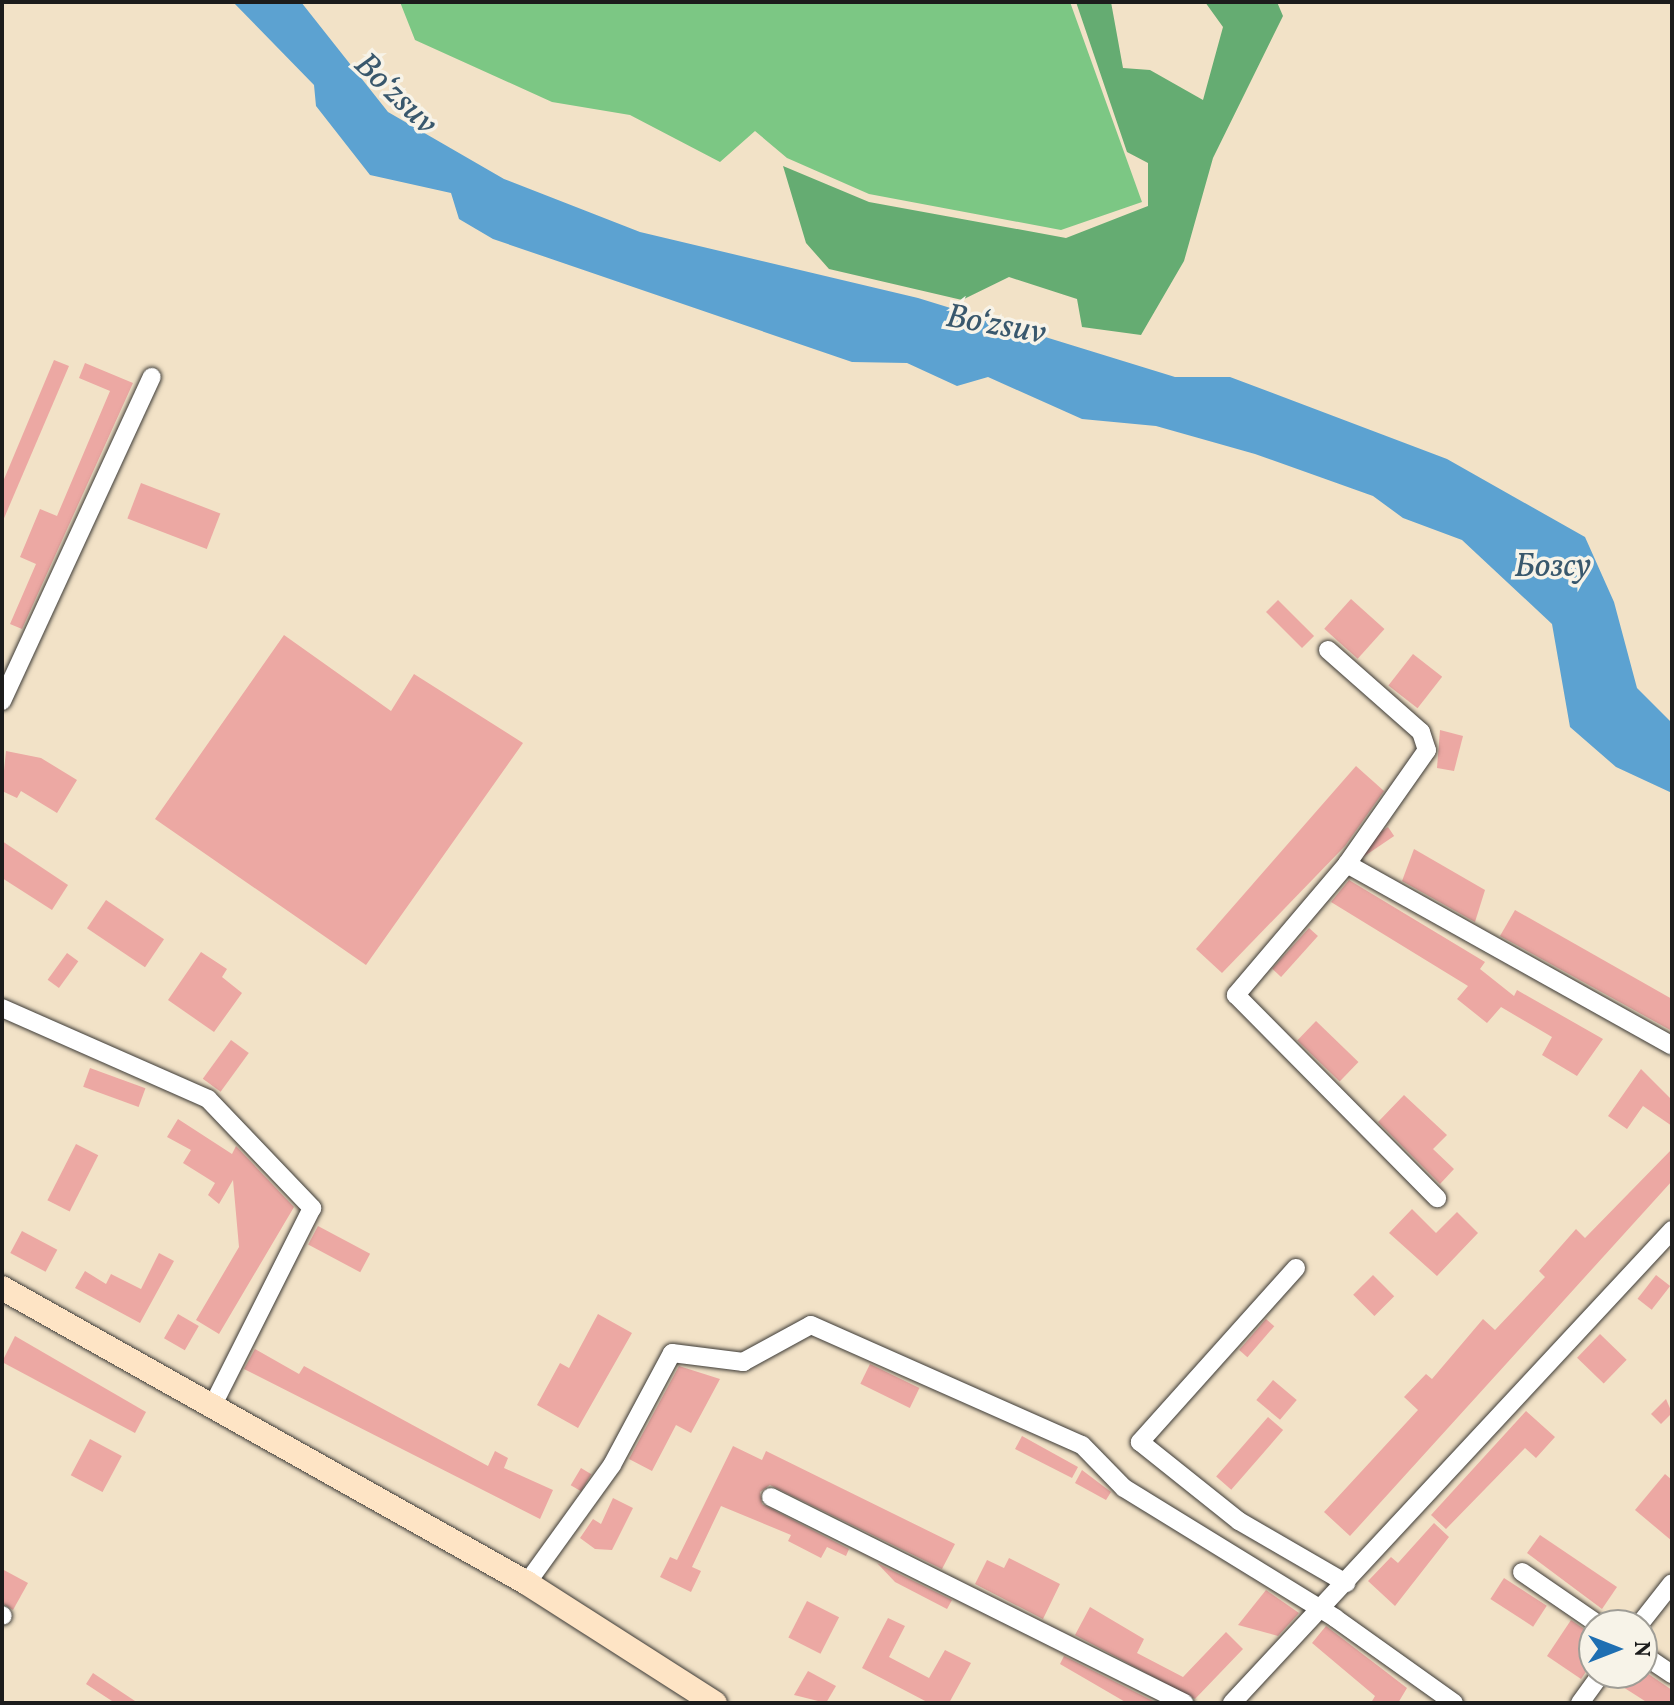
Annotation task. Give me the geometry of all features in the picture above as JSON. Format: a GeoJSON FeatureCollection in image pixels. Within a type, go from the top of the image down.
{"type":"FeatureCollection","features":[{"type":"Feature","properties":{"kind":"street"},"geometry":{"type":"LineString","coordinates":[[2,701],[152,377]]}},
{"type":"Feature","properties":{"kind":"street"},"geometry":{"type":"LineString","coordinates":[[1328,650],[1421,732],[1427,750],[1347,864],[1236,995],[1437,1198]]}},
{"type":"Feature","properties":{"kind":"street"},"geometry":{"type":"LineString","coordinates":[[1347,864],[1672,1046]]}},
{"type":"Feature","properties":{"kind":"street"},"geometry":{"type":"LineString","coordinates":[[2,1008],[208,1099],[312,1208],[213,1405]]}},
{"type":"Feature","properties":{"kind":"street"},"geometry":{"type":"LineString","coordinates":[[1232,1703],[1672,1230]]}},
{"type":"Feature","properties":{"kind":"street"},"geometry":{"type":"LineString","coordinates":[[1296,1268],[1195,1371],[1140,1442],[1332,1598],[1454,1703]]}},
{"type":"Feature","properties":{"kind":"street"},"geometry":{"type":"LineString","coordinates":[[2,1288],[527,1583],[715,1703]]}},
{"type":"Feature","properties":{"kind":"street"},"geometry":{"type":"LineString","coordinates":[[527,1583],[612,1465],[672,1353],[743,1362],[811,1325],[1082,1445],[1124,1488],[1332,1598]]}},
{"type":"Feature","properties":{"kind":"street"},"geometry":{"type":"LineString","coordinates":[[771,1497],[1184,1703]]}},
{"type":"Feature","properties":{"kind":"street"},"geometry":{"type":"LineString","coordinates":[[1522,1572],[1578,1611]]}},
{"type":"Feature","properties":{"kind":"street"},"geometry":{"type":"LineString","coordinates":[[1652,1609],[1672,1583]]}},
{"type":"Feature","properties":{"kind":"green space"},"geometry":{"type":"Polygon","coordinates":[[[400,2],[1070,2],[1142,202],[1061,230],[869,194],[787,158],[755,131],[720,162],[630,115],[552,102],[415,40],[400,2]]]}},
{"type":"Feature","properties":{"kind":"green space"},"geometry":{"type":"Polygon","coordinates":[[[1076,2],[1111,2],[1123,68],[1150,70],[1203,100],[1223,27],[1205,2],[1277,2],[1283,16],[1213,158],[1184,261],[1141,335],[1082,327],[1077,299],[1009,277],[962,300],[829,269],[806,243],[783,166],[869,202],[1066,238],[1148,206],[1148,163],[1127,152],[1076,2]]]}},
{"type":"Feature","properties":{"kind":"water","name":"Бозсу"},"geometry":{"type":"Polygon","coordinates":[[[233,2],[301,2],[388,112],[504,179],[640,232],[918,298],[1175,377],[1230,377],[1447,459],[1585,537],[1614,602],[1637,688],[1672,723],[1672,793],[1616,767],[1570,727],[1552,624],[1462,540],[1403,518],[1373,496],[1255,454],[1156,426],[1082,419],[988,377],[957,386],[907,363],[852,362],[493,239],[459,219],[451,193],[370,175],[316,106],[314,85],[233,2]]]}},
{"type":"Feature","properties":{"kind":"building"},"geometry":{"type":"Polygon","coordinates":[[[54,360],[69,366],[2,523],[2,484],[54,360]]]}},
{"type":"Feature","properties":{"kind":"building"},"geometry":{"type":"Polygon","coordinates":[[[85,363],[133,383],[22,629],[10,624],[36,564],[20,557],[40,509],[57,516],[110,391],[79,378],[85,363]]]}},
{"type":"Feature","properties":{"kind":"building"},"geometry":{"type":"Polygon","coordinates":[[[141,483],[220,513],[207,549],[127,518],[141,483]]]}},
{"type":"Feature","properties":{"kind":"building"},"geometry":{"type":"Polygon","coordinates":[[[1351,599],[1384,629],[1358,659],[1324,629],[1351,599]]]}},
{"type":"Feature","properties":{"kind":"building"},"geometry":{"type":"Polygon","coordinates":[[[1278,600],[1314,636],[1302,648],[1266,612],[1278,600]]]}},
{"type":"Feature","properties":{"kind":"building"},"geometry":{"type":"Polygon","coordinates":[[[284,635],[391,711],[414,674],[523,743],[366,965],[155,819],[284,635]]]}},
{"type":"Feature","properties":{"kind":"building"},"geometry":{"type":"Polygon","coordinates":[[[1413,654],[1442,677],[1418,708],[1388,686],[1413,654]]]}},
{"type":"Feature","properties":{"kind":"building"},"geometry":{"type":"Polygon","coordinates":[[[1440,730],[1463,736],[1454,771],[1437,768],[1440,730]]]}},
{"type":"Feature","properties":{"kind":"building"},"geometry":{"type":"Polygon","coordinates":[[[6,751],[41,758],[77,780],[57,813],[21,791],[17,798],[2,791],[6,751]]]}},
{"type":"Feature","properties":{"kind":"building"},"geometry":{"type":"Polygon","coordinates":[[[1356,766],[1384,791],[1345,846],[1222,973],[1196,949],[1356,766]]]}},
{"type":"Feature","properties":{"kind":"building"},"geometry":{"type":"Polygon","coordinates":[[[1388,827],[1394,836],[1360,859],[1354,850],[1388,827]]]}},
{"type":"Feature","properties":{"kind":"building"},"geometry":{"type":"Polygon","coordinates":[[[2,841],[68,885],[52,910],[2,878],[2,841]]]}},
{"type":"Feature","properties":{"kind":"building"},"geometry":{"type":"Polygon","coordinates":[[[1414,849],[1485,890],[1475,922],[1402,881],[1414,849]]]}},
{"type":"Feature","properties":{"kind":"building"},"geometry":{"type":"Polygon","coordinates":[[[1349,880],[1485,962],[1480,969],[1514,996],[1517,990],[1603,1039],[1577,1076],[1542,1055],[1552,1037],[1501,1007],[1487,1023],[1457,999],[1468,986],[1331,902],[1349,880]]]}},
{"type":"Feature","properties":{"kind":"building"},"geometry":{"type":"Polygon","coordinates":[[[106,900],[164,939],[145,967],[87,928],[106,900]]]}},
{"type":"Feature","properties":{"kind":"building"},"geometry":{"type":"Polygon","coordinates":[[[1515,910],[1672,999],[1672,1031],[1500,936],[1515,910]]]}},
{"type":"Feature","properties":{"kind":"building"},"geometry":{"type":"Polygon","coordinates":[[[1309,928],[1318,936],[1281,977],[1272,969],[1309,928]]]}},
{"type":"Feature","properties":{"kind":"building"},"geometry":{"type":"Polygon","coordinates":[[[201,952],[227,969],[222,977],[242,993],[214,1032],[168,1000],[201,952]]]}},
{"type":"Feature","properties":{"kind":"building"},"geometry":{"type":"Polygon","coordinates":[[[67,953],[78,961],[59,988],[48,980],[67,953]]]}},
{"type":"Feature","properties":{"kind":"building"},"geometry":{"type":"Polygon","coordinates":[[[1316,1021],[1358,1062],[1340,1081],[1297,1040],[1316,1021]]]}},
{"type":"Feature","properties":{"kind":"building"},"geometry":{"type":"Polygon","coordinates":[[[231,1040],[249,1053],[221,1092],[203,1079],[231,1040]]]}},
{"type":"Feature","properties":{"kind":"building"},"geometry":{"type":"Polygon","coordinates":[[[90,1068],[145,1088],[139,1107],[83,1087],[90,1068]]]}},
{"type":"Feature","properties":{"kind":"building"},"geometry":{"type":"Polygon","coordinates":[[[1641,1069],[1672,1100],[1672,1126],[1643,1106],[1627,1129],[1608,1116],[1641,1069]]]}},
{"type":"Feature","properties":{"kind":"building"},"geometry":{"type":"Polygon","coordinates":[[[1404,1095],[1447,1135],[1433,1149],[1454,1169],[1440,1184],[1378,1122],[1404,1095]]]}},
{"type":"Feature","properties":{"kind":"building"},"geometry":{"type":"Polygon","coordinates":[[[178,1119],[232,1154],[236,1146],[294,1207],[219,1334],[196,1320],[239,1247],[233,1180],[219,1204],[208,1195],[215,1183],[183,1163],[191,1150],[167,1137],[178,1119]]]}},
{"type":"Feature","properties":{"kind":"building"},"geometry":{"type":"Polygon","coordinates":[[[76,1144],[98,1155],[70,1211],[47,1200],[76,1144]]]}},
{"type":"Feature","properties":{"kind":"building"},"geometry":{"type":"Polygon","coordinates":[[[1672,1149],[1672,1181],[1350,1536],[1324,1512],[1418,1410],[1404,1397],[1426,1374],[1432,1379],[1483,1319],[1495,1330],[1545,1277],[1539,1271],[1576,1229],[1585,1238],[1672,1149]]]}},
{"type":"Feature","properties":{"kind":"building"},"geometry":{"type":"Polygon","coordinates":[[[1412,1209],[1436,1233],[1457,1212],[1478,1233],[1437,1276],[1389,1233],[1412,1209]]]}},
{"type":"Feature","properties":{"kind":"building"},"geometry":{"type":"Polygon","coordinates":[[[318,1226],[370,1254],[360,1272],[308,1245],[318,1226]]]}},
{"type":"Feature","properties":{"kind":"building"},"geometry":{"type":"Polygon","coordinates":[[[22,1231],[57,1250],[46,1272],[10,1253],[22,1231]]]}},
{"type":"Feature","properties":{"kind":"building"},"geometry":{"type":"Polygon","coordinates":[[[159,1253],[174,1261],[140,1323],[75,1288],[85,1271],[106,1284],[111,1274],[141,1289],[159,1253]]]}},
{"type":"Feature","properties":{"kind":"building"},"geometry":{"type":"Polygon","coordinates":[[[1373,1275],[1394,1296],[1374,1316],[1353,1295],[1373,1275]]]}},
{"type":"Feature","properties":{"kind":"building"},"geometry":{"type":"Polygon","coordinates":[[[1656,1275],[1670,1286],[1652,1310],[1638,1299],[1656,1275]]]}},
{"type":"Feature","properties":{"kind":"building"},"geometry":{"type":"Polygon","coordinates":[[[178,1314],[199,1326],[185,1350],[164,1338],[178,1314]]]}},
{"type":"Feature","properties":{"kind":"building"},"geometry":{"type":"Polygon","coordinates":[[[598,1314],[632,1333],[578,1428],[537,1405],[560,1363],[569,1368],[598,1314]]]}},
{"type":"Feature","properties":{"kind":"building"},"geometry":{"type":"Polygon","coordinates":[[[1266,1319],[1274,1326],[1247,1357],[1239,1350],[1266,1319]]]}},
{"type":"Feature","properties":{"kind":"building"},"geometry":{"type":"Polygon","coordinates":[[[1600,1334],[1627,1360],[1604,1383],[1577,1358],[1600,1334]]]}},
{"type":"Feature","properties":{"kind":"building"},"geometry":{"type":"Polygon","coordinates":[[[15,1336],[146,1412],[135,1433],[2,1362],[15,1336]]]}},
{"type":"Feature","properties":{"kind":"building"},"geometry":{"type":"Polygon","coordinates":[[[255,1349],[299,1374],[304,1366],[488,1466],[495,1451],[508,1458],[504,1468],[553,1490],[540,1519],[244,1369],[255,1349]]]}},
{"type":"Feature","properties":{"kind":"building"},"geometry":{"type":"Polygon","coordinates":[[[870,1364],[919,1388],[910,1408],[860,1384],[870,1364]]]}},
{"type":"Feature","properties":{"kind":"building"},"geometry":{"type":"Polygon","coordinates":[[[679,1366],[720,1379],[691,1433],[676,1425],[652,1471],[629,1459],[679,1366]]]}},
{"type":"Feature","properties":{"kind":"building"},"geometry":{"type":"Polygon","coordinates":[[[1273,1380],[1297,1400],[1280,1420],[1256,1400],[1273,1380]]]}},
{"type":"Feature","properties":{"kind":"building"},"geometry":{"type":"Polygon","coordinates":[[[1666,1399],[1672,1413],[1661,1424],[1651,1414],[1666,1399]]]}},
{"type":"Feature","properties":{"kind":"building"},"geometry":{"type":"Polygon","coordinates":[[[1526,1411],[1555,1437],[1536,1458],[1525,1448],[1446,1529],[1431,1515],[1526,1411]]]}},
{"type":"Feature","properties":{"kind":"building"},"geometry":{"type":"Polygon","coordinates":[[[1268,1417],[1283,1430],[1231,1490],[1216,1477],[1268,1417]]]}},
{"type":"Feature","properties":{"kind":"building"},"geometry":{"type":"Polygon","coordinates":[[[1022,1436],[1078,1467],[1072,1478],[1015,1449],[1022,1436]]]}},
{"type":"Feature","properties":{"kind":"building"},"geometry":{"type":"Polygon","coordinates":[[[90,1439],[122,1456],[103,1492],[71,1475],[90,1439]]]}},
{"type":"Feature","properties":{"kind":"building"},"geometry":{"type":"Polygon","coordinates":[[[733,1446],[762,1460],[766,1451],[955,1544],[942,1569],[770,1485],[760,1492],[762,1504],[849,1549],[846,1556],[827,1547],[821,1558],[788,1541],[791,1535],[721,1506],[692,1567],[701,1571],[691,1592],[660,1577],[670,1557],[677,1560],[733,1446]]]}},
{"type":"Feature","properties":{"kind":"building"},"geometry":{"type":"Polygon","coordinates":[[[581,1468],[591,1474],[581,1491],[571,1485],[581,1468]]]}},
{"type":"Feature","properties":{"kind":"building"},"geometry":{"type":"Polygon","coordinates":[[[1082,1470],[1111,1492],[1106,1500],[1075,1483],[1082,1470]]]}},
{"type":"Feature","properties":{"kind":"building"},"geometry":{"type":"Polygon","coordinates":[[[1665,1474],[1672,1480],[1672,1541],[1635,1510],[1665,1474]]]}},
{"type":"Feature","properties":{"kind":"building"},"geometry":{"type":"Polygon","coordinates":[[[613,1498],[633,1508],[612,1550],[595,1549],[580,1538],[593,1519],[601,1524],[613,1498]]]}},
{"type":"Feature","properties":{"kind":"building"},"geometry":{"type":"Polygon","coordinates":[[[1434,1523],[1449,1537],[1395,1606],[1368,1581],[1391,1557],[1398,1563],[1434,1523]]]}},
{"type":"Feature","properties":{"kind":"building"},"geometry":{"type":"Polygon","coordinates":[[[1540,1535],[1617,1587],[1602,1609],[1527,1553],[1540,1535]]]}},
{"type":"Feature","properties":{"kind":"building"},"geometry":{"type":"Polygon","coordinates":[[[1009,1558],[1060,1584],[1043,1619],[975,1584],[987,1560],[1004,1568],[1009,1558]]]}},
{"type":"Feature","properties":{"kind":"building"},"geometry":{"type":"Polygon","coordinates":[[[877,1563],[952,1600],[947,1609],[895,1582],[877,1563]]]}},
{"type":"Feature","properties":{"kind":"building"},"geometry":{"type":"Polygon","coordinates":[[[2,1569],[28,1583],[13,1610],[2,1603],[2,1569]]]}},
{"type":"Feature","properties":{"kind":"building"},"geometry":{"type":"Polygon","coordinates":[[[1504,1578],[1547,1606],[1533,1627],[1490,1599],[1504,1578]]]}},
{"type":"Feature","properties":{"kind":"building"},"geometry":{"type":"Polygon","coordinates":[[[1266,1590],[1299,1613],[1278,1636],[1238,1625],[1266,1590]]]}},
{"type":"Feature","properties":{"kind":"building"},"geometry":{"type":"Polygon","coordinates":[[[807,1601],[839,1617],[820,1654],[788,1638],[807,1601]]]}},
{"type":"Feature","properties":{"kind":"building"},"geometry":{"type":"Polygon","coordinates":[[[1090,1607],[1144,1639],[1137,1653],[1183,1677],[1226,1632],[1243,1649],[1195,1699],[1075,1635],[1090,1607]]]}},
{"type":"Feature","properties":{"kind":"building"},"geometry":{"type":"Polygon","coordinates":[[[888,1618],[905,1626],[889,1657],[929,1678],[945,1650],[971,1663],[949,1703],[929,1703],[862,1668],[888,1618]]]}},
{"type":"Feature","properties":{"kind":"building"},"geometry":{"type":"Polygon","coordinates":[[[1571,1620],[1578,1625],[1578,1677],[1547,1656],[1571,1620]]]}},
{"type":"Feature","properties":{"kind":"building"},"geometry":{"type":"Polygon","coordinates":[[[1326,1626],[1407,1688],[1398,1703],[1371,1703],[1375,1696],[1312,1643],[1326,1626]]]}},
{"type":"Feature","properties":{"kind":"building"},"geometry":{"type":"Polygon","coordinates":[[[1064,1656],[1157,1703],[1127,1703],[1060,1664],[1064,1656]]]}},
{"type":"Feature","properties":{"kind":"building"},"geometry":{"type":"Polygon","coordinates":[[[808,1671],[836,1686],[826,1703],[794,1695],[808,1671]]]}},
{"type":"Feature","properties":{"kind":"building"},"geometry":{"type":"Polygon","coordinates":[[[93,1673],[138,1703],[115,1703],[86,1684],[93,1673]]]}},
{"type":"Feature","properties":{"kind":"building"},"geometry":{"type":"Polygon","coordinates":[[[1658,1680],[1672,1690],[1672,1703],[1648,1703],[1626,1689],[1658,1689],[1658,1680]]]}},
{"type":"Feature","properties":{"kind":"water label","name":"Boʻzsuv"},"geometry":{"type":"Point","coordinates":[395,95]}},
{"type":"Feature","properties":{"kind":"water label","name":"Boʻzsuv"},"geometry":{"type":"Point","coordinates":[996,326]}}]}
